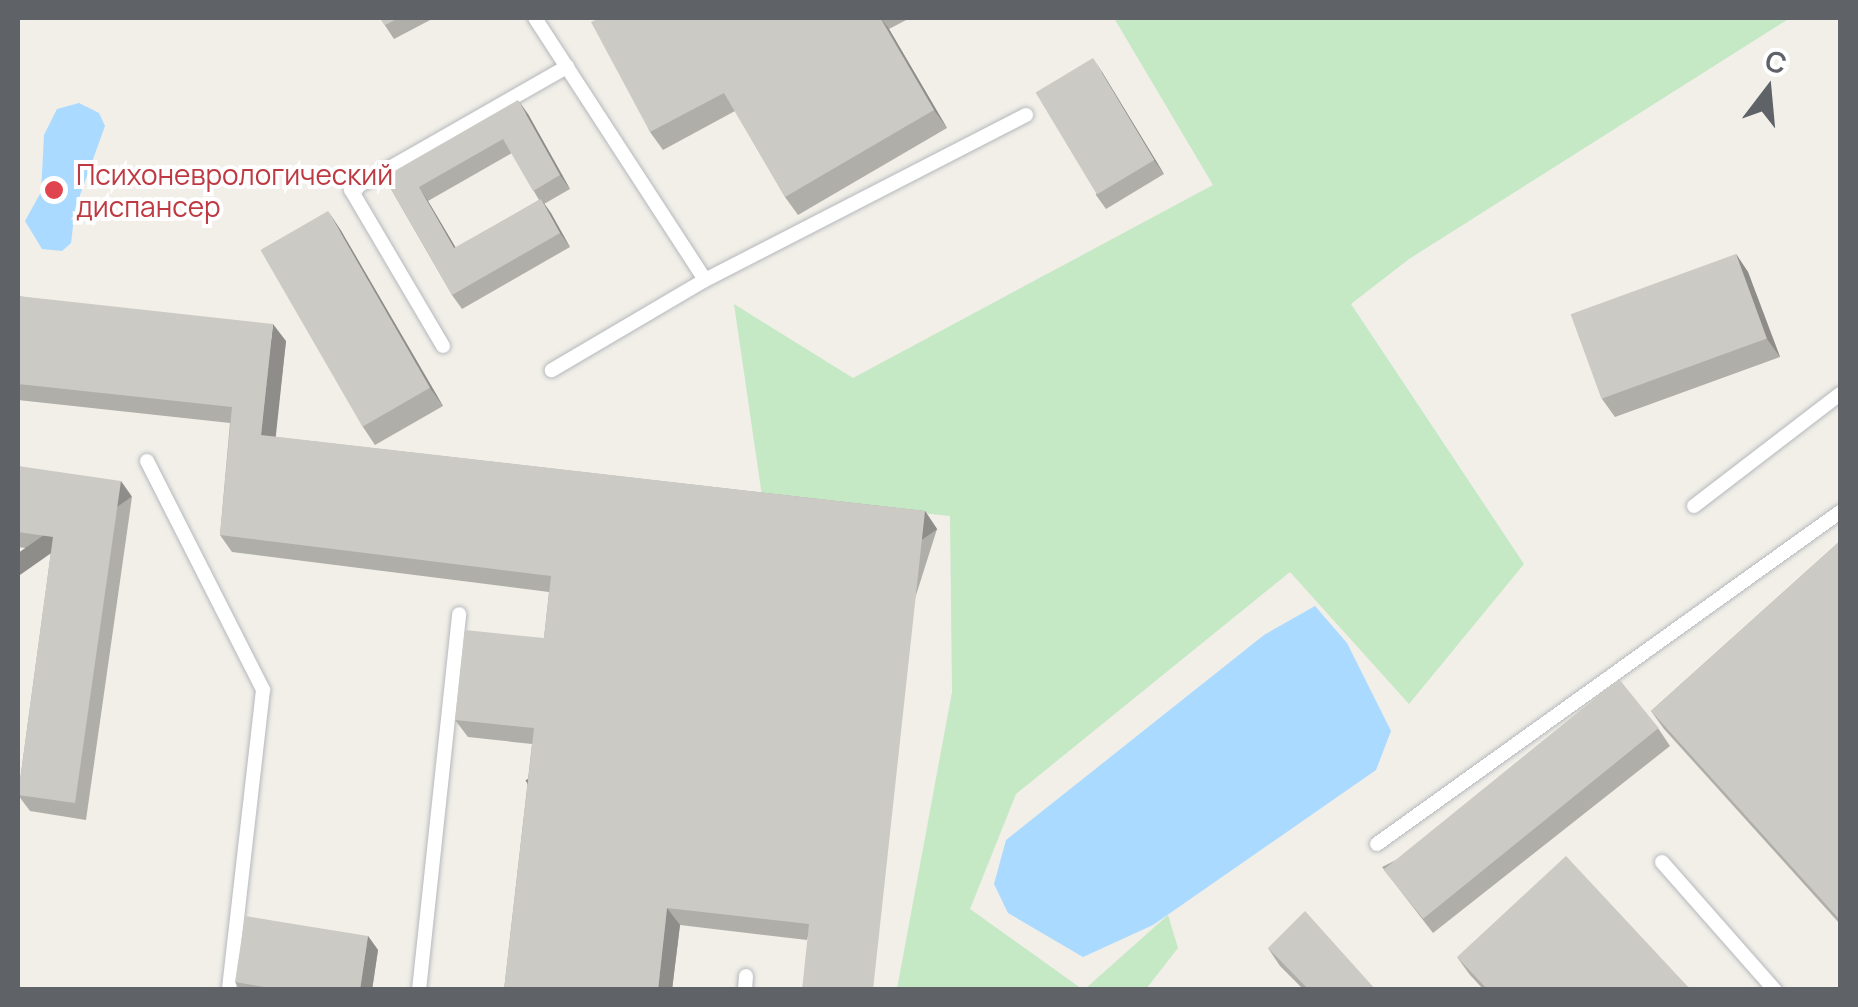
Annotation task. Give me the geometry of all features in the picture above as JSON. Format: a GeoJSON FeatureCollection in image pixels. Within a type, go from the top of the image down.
{"type":"FeatureCollection","features":[{"type":"Feature","properties":{"kind":"lane"},"geometry":{"type":"LineString","coordinates":[[534,18],[705,280]]}},
{"type":"Feature","properties":{"kind":"lane"},"geometry":{"type":"LineString","coordinates":[[444,346],[351,190],[567,67]]}},
{"type":"Feature","properties":{"kind":"lane"},"geometry":{"type":"LineString","coordinates":[[552,370],[705,280],[1026,115]]}},
{"type":"Feature","properties":{"kind":"lane"},"geometry":{"type":"LineString","coordinates":[[1694,506],[1840,394]]}},
{"type":"Feature","properties":{"kind":"lane"},"geometry":{"type":"LineString","coordinates":[[147,461],[262,690],[229,990]]}},
{"type":"Feature","properties":{"kind":"lane"},"geometry":{"type":"LineString","coordinates":[[1377,844],[1840,512]]}},
{"type":"Feature","properties":{"kind":"lane"},"geometry":{"type":"LineString","coordinates":[[419,990],[459,614]]}},
{"type":"Feature","properties":{"kind":"lane"},"geometry":{"type":"LineString","coordinates":[[1662,862],[1775,990]]}},
{"type":"Feature","properties":{"kind":"green space"},"geometry":{"type":"Polygon","coordinates":[[[1114,18],[1790,18],[1409,259],[1351,304],[1524,564],[1409,704],[1290,572],[1016,794],[970,909],[1082,989],[897,989],[952,692],[950,516],[762,496],[734,304],[853,378],[1213,185],[1114,18]]]}},
{"type":"Feature","properties":{"kind":"green space"},"geometry":{"type":"Polygon","coordinates":[[[1168,915],[1178,948],[1146,989],[1085,989],[1168,915]]]}},
{"type":"Feature","properties":{"kind":"water"},"geometry":{"type":"Polygon","coordinates":[[[79,103],[99,113],[105,126],[75,209],[71,243],[62,251],[42,249],[25,221],[41,192],[44,135],[57,109],[79,103]]]}},
{"type":"Feature","properties":{"kind":"water"},"geometry":{"type":"Polygon","coordinates":[[[1315,606],[1347,643],[1391,731],[1376,770],[1153,925],[1083,957],[1008,913],[994,884],[1006,840],[1264,635],[1315,606]]]}},
{"type":"Feature","properties":{"kind":"building"},"geometry":{"type":"Polygon","coordinates":[[[380,18],[399,18],[385,25],[380,18]]]}},
{"type":"Feature","properties":{"kind":"building"},"geometry":{"type":"Polygon","coordinates":[[[600,18],[880,18],[934,110],[785,197],[724,93],[650,132],[591,22],[600,18]]]}},
{"type":"Feature","properties":{"kind":"building"},"geometry":{"type":"Polygon","coordinates":[[[1093,58],[1154,160],[1097,195],[1036,93],[1093,58]]]}},
{"type":"Feature","properties":{"kind":"building"},"geometry":{"type":"Polygon","coordinates":[[[518,100],[560,175],[533,191],[503,139],[419,187],[454,248],[541,199],[560,233],[452,295],[384,177],[518,100]]]}},
{"type":"Feature","properties":{"kind":"building"},"geometry":{"type":"Polygon","coordinates":[[[328,211],[430,388],[362,427],[260,250],[328,211]]]}},
{"type":"Feature","properties":{"kind":"building"},"geometry":{"type":"Polygon","coordinates":[[[1736,254],[1767,339],[1601,399],[1571,314],[1736,254]]]}},
{"type":"Feature","properties":{"kind":"building"},"geometry":{"type":"Polygon","coordinates":[[[18,296],[273,324],[261,435],[925,511],[873,990],[802,990],[809,924],[667,908],[658,990],[504,990],[534,728],[455,720],[465,630],[544,638],[551,576],[220,535],[232,407],[18,384],[18,296]]]}},
{"type":"Feature","properties":{"kind":"building"},"geometry":{"type":"Polygon","coordinates":[[[18,466],[121,481],[75,803],[18,795],[53,537],[18,532],[18,466]]]}},
{"type":"Feature","properties":{"kind":"building"},"geometry":{"type":"Polygon","coordinates":[[[1840,541],[1840,920],[1651,711],[1840,541]]]}},
{"type":"Feature","properties":{"kind":"building"},"geometry":{"type":"Polygon","coordinates":[[[1619,679],[1659,728],[1423,919],[1384,870],[1619,679]]]}},
{"type":"Feature","properties":{"kind":"building"},"geometry":{"type":"Polygon","coordinates":[[[1566,856],[1691,990],[1488,990],[1457,957],[1566,856]]]}},
{"type":"Feature","properties":{"kind":"building"},"geometry":{"type":"Polygon","coordinates":[[[1305,911],[1376,990],[1309,990],[1268,948],[1305,911]]]}},
{"type":"Feature","properties":{"kind":"building"},"geometry":{"type":"Polygon","coordinates":[[[245,916],[368,936],[360,990],[282,990],[235,982],[245,916]]]}},
{"type":"Feature","properties":{"kind":"place","name":"Психоневрологический диспансер"},"geometry":{"type":"Point","coordinates":[54,190]}}]}
